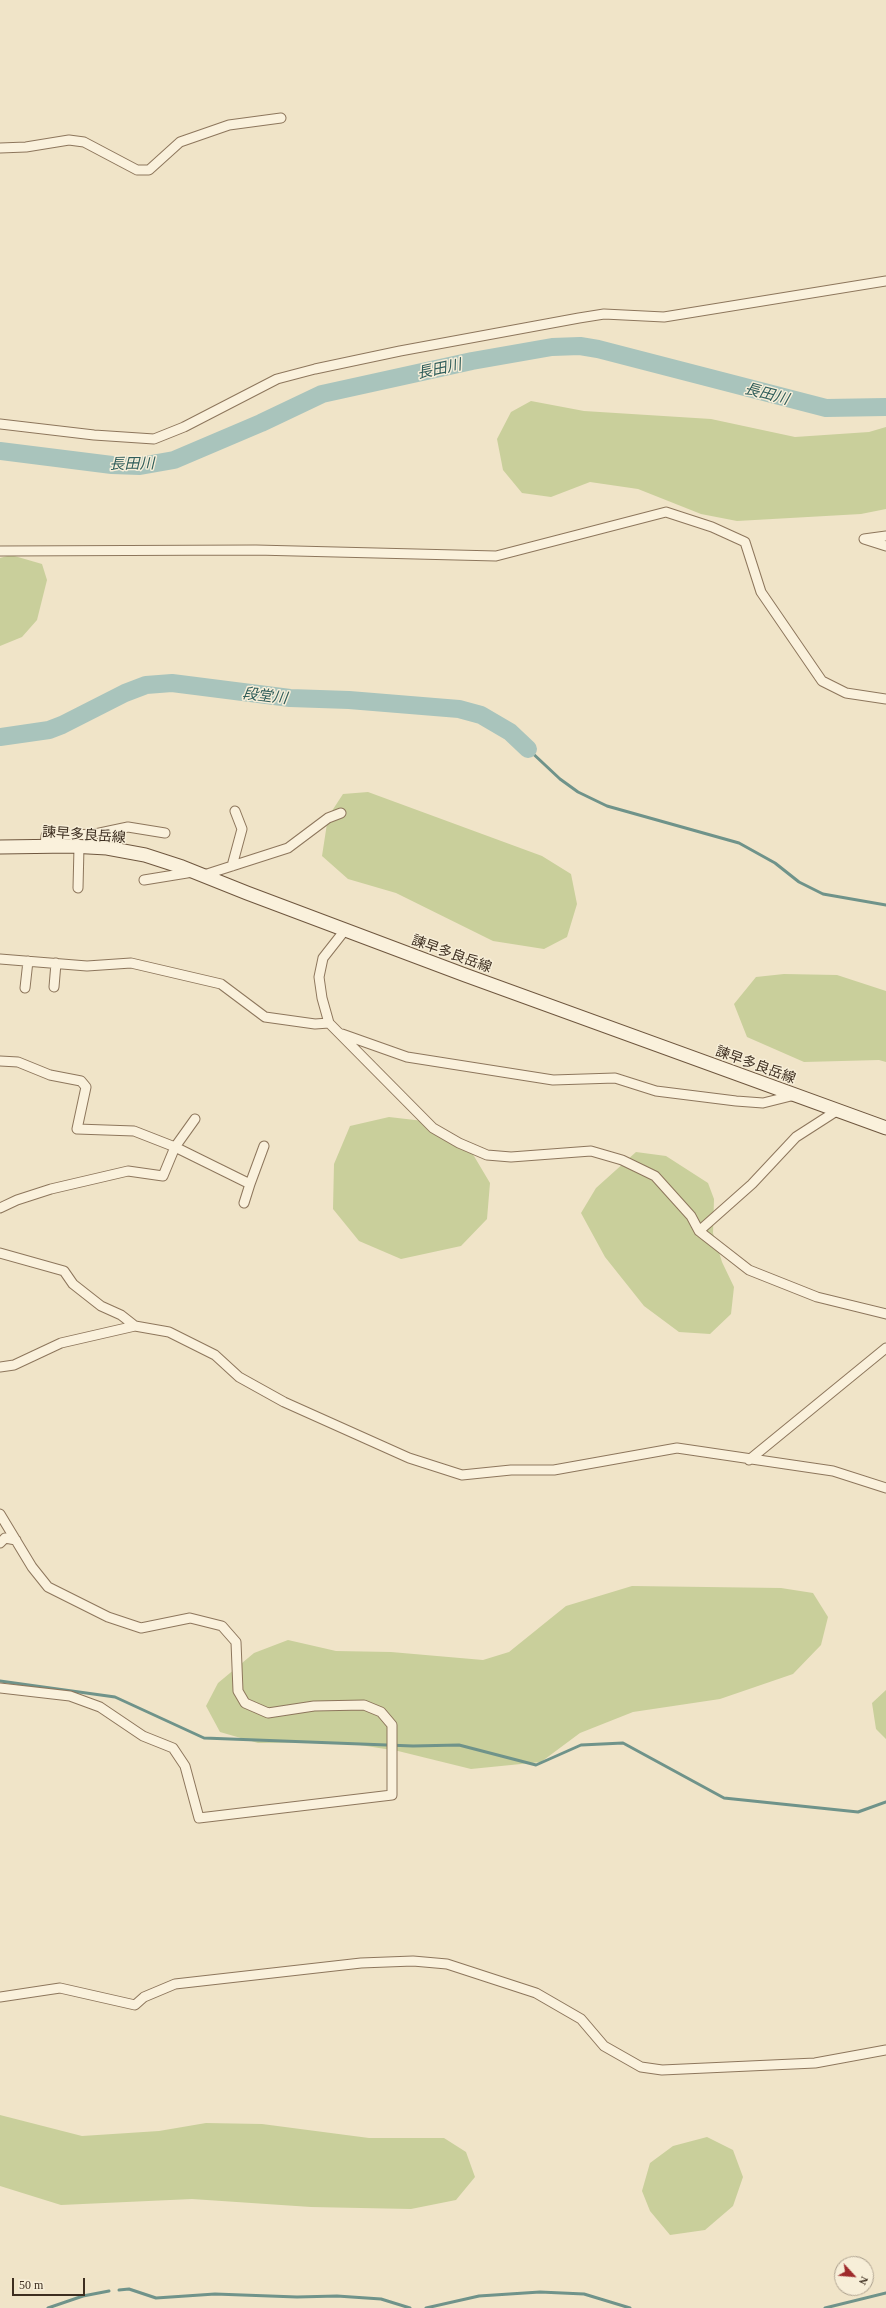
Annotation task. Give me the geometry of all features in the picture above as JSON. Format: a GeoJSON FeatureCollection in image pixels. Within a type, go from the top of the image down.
{"type":"FeatureCollection","features":[{"type":"Feature","properties":{"kind":"main road","name":"諫早多良岳線"},"geometry":{"type":"LineString","coordinates":[[0,847],[79,846],[107,848],[145,855],[199,873],[345,930],[886,1128]]}},
{"type":"Feature","properties":{"kind":"street"},"geometry":{"type":"LineString","coordinates":[[0,148],[26,147],[69,140],[84,142],[137,170],[149,170],[180,142],[228,125],[281,118]]}},
{"type":"Feature","properties":{"kind":"street"},"geometry":{"type":"LineString","coordinates":[[0,424],[94,435],[154,439],[184,427],[277,379],[315,369],[400,351],[604,314],[664,317],[886,281]]}},
{"type":"Feature","properties":{"kind":"street"},"geometry":{"type":"LineString","coordinates":[[0,551],[256,550],[496,556],[666,512],[712,527],[745,542],[761,592],[822,682],[846,692],[886,699]]}},
{"type":"Feature","properties":{"kind":"street"},"geometry":{"type":"LineString","coordinates":[[886,536],[864,539],[886,546]]}},
{"type":"Feature","properties":{"kind":"street"},"geometry":{"type":"LineString","coordinates":[[232,866],[242,830],[235,811]]}},
{"type":"Feature","properties":{"kind":"street"},"geometry":{"type":"LineString","coordinates":[[144,880],[199,873],[232,866],[288,848],[328,818],[341,813]]}},
{"type":"Feature","properties":{"kind":"street"},"geometry":{"type":"LineString","coordinates":[[45,846],[46,836],[95,834],[128,827],[165,833]]}},
{"type":"Feature","properties":{"kind":"street"},"geometry":{"type":"LineString","coordinates":[[78,888],[79,846]]}},
{"type":"Feature","properties":{"kind":"street"},"geometry":{"type":"LineString","coordinates":[[345,930],[323,958],[319,977],[322,998],[329,1023],[433,1128],[459,1143],[487,1155],[510,1157],[591,1151],[622,1160],[655,1176],[691,1216],[699,1232],[749,1270],[817,1297],[886,1314]]}},
{"type":"Feature","properties":{"kind":"street"},"geometry":{"type":"LineString","coordinates":[[0,959],[87,966],[131,963],[168,970],[221,984],[265,1017],[315,1024],[329,1023]]}},
{"type":"Feature","properties":{"kind":"street"},"geometry":{"type":"LineString","coordinates":[[25,988],[28,961]]}},
{"type":"Feature","properties":{"kind":"street"},"geometry":{"type":"LineString","coordinates":[[54,987],[56,963]]}},
{"type":"Feature","properties":{"kind":"street"},"geometry":{"type":"LineString","coordinates":[[338,1033],[408,1057],[553,1080],[615,1078],[656,1091],[763,1103],[796,1095]]}},
{"type":"Feature","properties":{"kind":"street"},"geometry":{"type":"LineString","coordinates":[[0,1061],[18,1062],[50,1076],[81,1082],[86,1087],[77,1129],[134,1131],[175,1147],[250,1184]]}},
{"type":"Feature","properties":{"kind":"street"},"geometry":{"type":"LineString","coordinates":[[699,1232],[752,1184],[796,1137],[838,1110]]}},
{"type":"Feature","properties":{"kind":"street"},"geometry":{"type":"LineString","coordinates":[[0,1208],[17,1200],[51,1189],[128,1171],[163,1176],[175,1147],[195,1119]]}},
{"type":"Feature","properties":{"kind":"street"},"geometry":{"type":"LineString","coordinates":[[244,1203],[264,1146]]}},
{"type":"Feature","properties":{"kind":"street"},"geometry":{"type":"LineString","coordinates":[[0,1253],[64,1271],[73,1284],[101,1306],[121,1314],[135,1326]]}},
{"type":"Feature","properties":{"kind":"street"},"geometry":{"type":"LineString","coordinates":[[0,1366],[14,1365],[61,1343],[135,1326],[169,1332],[215,1355],[239,1377],[284,1402],[409,1458],[462,1475],[511,1470],[554,1470],[677,1448],[749,1460],[833,1471],[886,1488]]}},
{"type":"Feature","properties":{"kind":"street"},"geometry":{"type":"LineString","coordinates":[[749,1460],[886,1348]]}},
{"type":"Feature","properties":{"kind":"street"},"geometry":{"type":"LineString","coordinates":[[0,1514],[32,1567],[48,1586],[108,1617],[141,1628],[190,1618],[222,1626],[236,1642],[238,1691],[245,1703],[268,1712],[314,1706],[364,1705],[381,1712],[392,1725],[392,1795],[199,1818],[186,1766],[173,1748],[142,1736],[100,1707],[70,1696],[0,1688]]}},
{"type":"Feature","properties":{"kind":"street"},"geometry":{"type":"LineString","coordinates":[[0,1543],[5,1538],[16,1540]]}},
{"type":"Feature","properties":{"kind":"street"},"geometry":{"type":"LineString","coordinates":[[0,1997],[60,1988],[135,2005],[144,1997],[175,1984],[361,1963],[414,1961],[447,1964],[536,1993],[581,2019],[604,2046],[641,2067],[662,2070],[815,2063],[886,2050]]}},
{"type":"Feature","properties":{"kind":"green space"},"geometry":{"type":"Polygon","coordinates":[[[531,401],[584,411],[711,419],[795,437],[869,432],[886,427],[886,509],[861,514],[737,521],[701,514],[638,489],[590,482],[551,497],[522,493],[503,470],[497,439],[511,412],[531,401]]]}},
{"type":"Feature","properties":{"kind":"green space"},"geometry":{"type":"Polygon","coordinates":[[[11,555],[42,564],[47,580],[37,620],[22,637],[0,646],[0,558],[11,555]]]}},
{"type":"Feature","properties":{"kind":"green space"},"geometry":{"type":"Polygon","coordinates":[[[368,792],[542,856],[571,874],[577,904],[567,937],[544,949],[493,941],[396,893],[348,879],[322,856],[328,817],[343,794],[368,792]]]}},
{"type":"Feature","properties":{"kind":"green space"},"geometry":{"type":"Polygon","coordinates":[[[784,974],[837,975],[886,991],[886,1062],[879,1060],[804,1062],[747,1037],[734,1004],[756,977],[784,974]]]}},
{"type":"Feature","properties":{"kind":"green space"},"geometry":{"type":"Polygon","coordinates":[[[389,1117],[432,1122],[468,1146],[490,1183],[487,1219],[461,1246],[401,1259],[359,1241],[333,1209],[334,1164],[350,1126],[389,1117]]]}},
{"type":"Feature","properties":{"kind":"green space"},"geometry":{"type":"Polygon","coordinates":[[[636,1152],[666,1156],[708,1183],[714,1199],[713,1233],[722,1262],[734,1287],[731,1314],[710,1334],[679,1332],[644,1306],[605,1257],[581,1213],[596,1188],[636,1152]]]}},
{"type":"Feature","properties":{"kind":"green space"},"geometry":{"type":"Polygon","coordinates":[[[632,1586],[781,1588],[813,1593],[828,1617],[821,1645],[793,1674],[720,1699],[633,1712],[580,1733],[541,1762],[471,1769],[398,1751],[341,1742],[258,1743],[220,1732],[206,1706],[218,1683],[254,1653],[288,1640],[336,1651],[391,1652],[483,1660],[509,1652],[566,1606],[632,1586]]]}},
{"type":"Feature","properties":{"kind":"green space"},"geometry":{"type":"Polygon","coordinates":[[[886,1690],[886,1739],[876,1729],[872,1703],[886,1690]]]}},
{"type":"Feature","properties":{"kind":"green space"},"geometry":{"type":"Polygon","coordinates":[[[0,2115],[82,2136],[159,2131],[206,2123],[262,2124],[369,2138],[444,2138],[466,2152],[475,2177],[456,2200],[411,2209],[311,2207],[192,2199],[61,2205],[0,2186],[0,2115]]]}},
{"type":"Feature","properties":{"kind":"green space"},"geometry":{"type":"Polygon","coordinates":[[[707,2137],[733,2150],[743,2177],[733,2206],[705,2230],[670,2235],[650,2211],[642,2191],[650,2163],[673,2146],[707,2137]]]}},
{"type":"Feature","properties":{"kind":"waterway","name":"長田川"},"geometry":{"type":"LineString","coordinates":[[0,451],[112,465],[140,466],[174,460],[261,423],[322,394],[472,361],[552,347],[580,346],[598,349],[826,408],[886,407]]}},
{"type":"Feature","properties":{"kind":"waterway","name":"段堂川"},"geometry":{"type":"LineString","coordinates":[[0,737],[49,730],[125,693],[146,685],[172,683],[290,698],[349,700],[459,709],[481,715],[510,732],[528,749]]}},
{"type":"Feature","properties":{"kind":"waterway"},"geometry":{"type":"LineString","coordinates":[[528,749],[560,779],[578,792],[607,806],[739,843],[775,863],[799,882],[823,894],[886,905]]}},
{"type":"Feature","properties":{"kind":"waterway"},"geometry":{"type":"LineString","coordinates":[[0,1681],[115,1697],[204,1738],[413,1746],[459,1745],[536,1765],[581,1745],[623,1743],[724,1798],[858,1812],[886,1802]]}},
{"type":"Feature","properties":{"kind":"waterway"},"geometry":{"type":"LineString","coordinates":[[119,2290],[129,2289],[156,2298],[215,2294],[297,2297],[337,2296],[381,2299],[410,2308]]}},
{"type":"Feature","properties":{"kind":"waterway"},"geometry":{"type":"LineString","coordinates":[[48,2308],[83,2296],[109,2291]]}},
{"type":"Feature","properties":{"kind":"waterway"},"geometry":{"type":"LineString","coordinates":[[426,2308],[479,2296],[540,2292],[584,2294],[630,2308]]}},
{"type":"Feature","properties":{"kind":"waterway"},"geometry":{"type":"LineString","coordinates":[[825,2308],[886,2293]]}}]}
